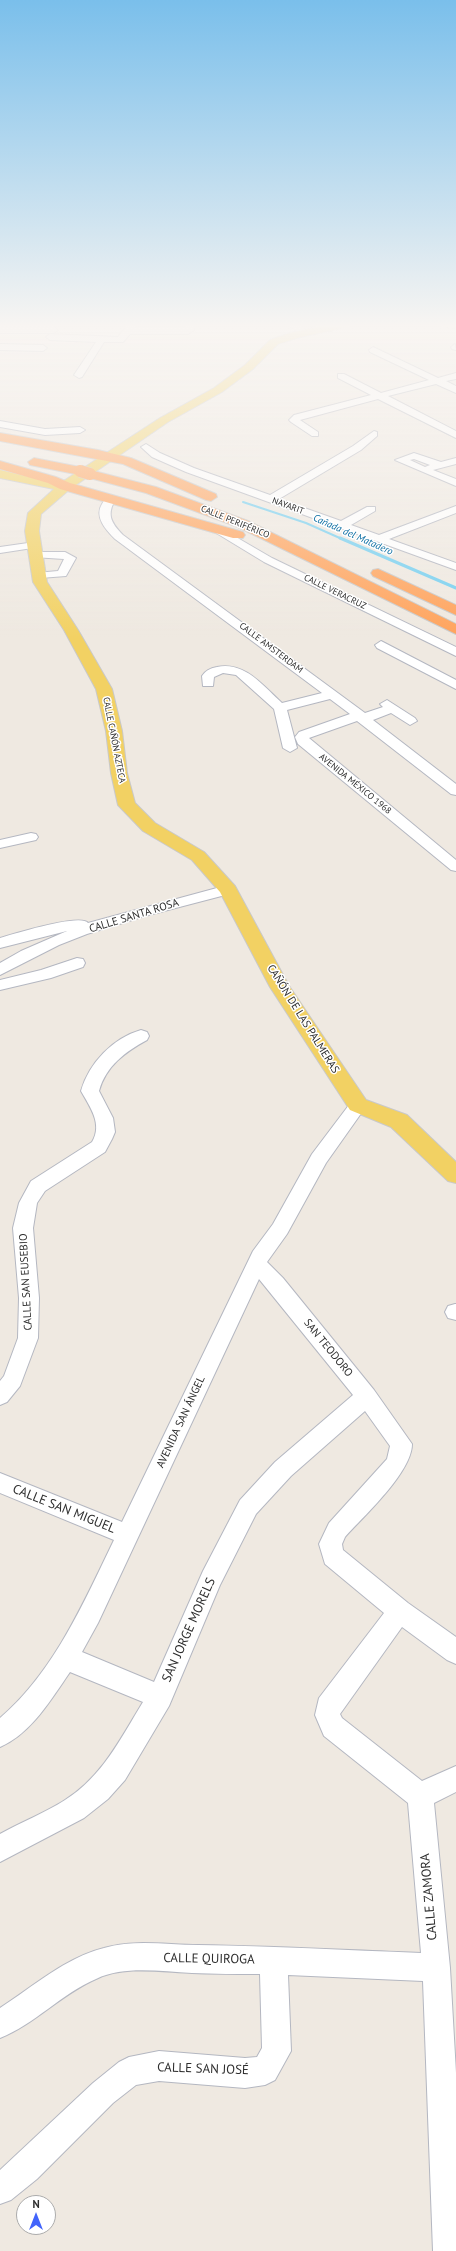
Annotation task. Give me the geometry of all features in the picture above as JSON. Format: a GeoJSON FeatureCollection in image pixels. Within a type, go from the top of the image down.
{"type":"FeatureCollection","features":[{"type":"Feature","properties":{"kind":"highway"},"geometry":{"type":"LineString","coordinates":[[0,437],[109,456],[146,468],[212,498]]}},
{"type":"Feature","properties":{"kind":"highway","name":"CALLE PERIFÉRICO"},"geometry":{"type":"LineString","coordinates":[[0,444],[90,469],[223,516],[275,538],[456,630]]}},
{"type":"Feature","properties":{"kind":"highway","name":"CALLE PERIFÉRICO"},"geometry":{"type":"LineString","coordinates":[[0,454],[167,483],[256,515]]}},
{"type":"Feature","properties":{"kind":"highway"},"geometry":{"type":"LineString","coordinates":[[0,464],[65,486],[217,529],[332,567]]}},
{"type":"Feature","properties":{"kind":"highway"},"geometry":{"type":"LineString","coordinates":[[366,568],[456,612]]}},
{"type":"Feature","properties":{"kind":"main road"},"geometry":{"type":"LineString","coordinates":[[0,474],[45,485],[65,486],[125,446],[143,442],[162,429]]}},
{"type":"Feature","properties":{"kind":"main road","name":"CALLE CAÑÓN AZTECA"},"geometry":{"type":"LineString","coordinates":[[65,486],[35,513],[32,531],[40,582],[71,630],[104,689],[114,731],[119,773],[128,805],[149,827],[198,856],[228,890]]}},
{"type":"Feature","properties":{"kind":"main road","name":"CAÑÓN DE LAS PALMERAS"},"geometry":{"type":"LineString","coordinates":[[228,890],[280,987],[358,1105]]}},
{"type":"Feature","properties":{"kind":"main road"},"geometry":{"type":"LineString","coordinates":[[358,1105],[399,1121],[456,1175]]}},
{"type":"Feature","properties":{"kind":"street"},"geometry":{"type":"LineString","coordinates":[[28,429],[45,432],[80,430]]}},
{"type":"Feature","properties":{"kind":"street"},"geometry":{"type":"LineString","coordinates":[[308,429],[315,434]]}},
{"type":"Feature","properties":{"kind":"street"},"geometry":{"type":"LineString","coordinates":[[444,429],[456,435]]}},
{"type":"Feature","properties":{"kind":"street"},"geometry":{"type":"LineString","coordinates":[[271,499],[361,445],[374,434]]}},
{"type":"Feature","properties":{"kind":"street","name":"NAYARIT"},"geometry":{"type":"LineString","coordinates":[[143,442],[156,455],[190,470],[453,563]]}},
{"type":"Feature","properties":{"kind":"street"},"geometry":{"type":"LineString","coordinates":[[441,465],[414,456],[400,460],[456,483]]}},
{"type":"Feature","properties":{"kind":"street"},"geometry":{"type":"LineString","coordinates":[[425,470],[456,461]]}},
{"type":"Feature","properties":{"kind":"street","name":"CALLE AMSTERDAM"},"geometry":{"type":"LineString","coordinates":[[111,499],[104,507],[104,516],[111,529],[119,537],[332,694],[360,718],[456,792]]}},
{"type":"Feature","properties":{"kind":"street"},"geometry":{"type":"LineString","coordinates":[[343,525],[371,509]]}},
{"type":"Feature","properties":{"kind":"street"},"geometry":{"type":"LineString","coordinates":[[381,538],[456,509]]}},
{"type":"Feature","properties":{"kind":"street","name":"CALLE VERACRUZ"},"geometry":{"type":"LineString","coordinates":[[217,529],[268,560],[456,652]]}},
{"type":"Feature","properties":{"kind":"street"},"geometry":{"type":"LineString","coordinates":[[0,550],[36,550],[65,555],[70,558],[62,574],[40,575]]}},
{"type":"Feature","properties":{"kind":"street"},"geometry":{"type":"LineString","coordinates":[[381,644],[456,685]]}},
{"type":"Feature","properties":{"kind":"street"},"geometry":{"type":"LineString","coordinates":[[208,682],[208,676],[211,672],[236,670],[280,708],[290,748]]}},
{"type":"Feature","properties":{"kind":"street"},"geometry":{"type":"LineString","coordinates":[[280,708],[332,694]]}},
{"type":"Feature","properties":{"kind":"street"},"geometry":{"type":"LineString","coordinates":[[360,718],[390,706],[410,720]]}},
{"type":"Feature","properties":{"kind":"street","name":"AVENIDA MÉXICO 1968"},"geometry":{"type":"LineString","coordinates":[[360,718],[304,735],[302,738],[303,741],[456,867]]}},
{"type":"Feature","properties":{"kind":"street"},"geometry":{"type":"LineString","coordinates":[[440,779],[456,773]]}},
{"type":"Feature","properties":{"kind":"street"},"geometry":{"type":"LineString","coordinates":[[0,844],[31,837]]}},
{"type":"Feature","properties":{"kind":"street","name":"CALLE SANTA ROSA"},"geometry":{"type":"LineString","coordinates":[[0,970],[38,949],[111,921],[228,890]]}},
{"type":"Feature","properties":{"kind":"street"},"geometry":{"type":"LineString","coordinates":[[0,943],[65,926],[111,921]]}},
{"type":"Feature","properties":{"kind":"street"},"geometry":{"type":"LineString","coordinates":[[0,985],[45,974],[77,963]]}},
{"type":"Feature","properties":{"kind":"street","name":"CALLE SAN EUSEBIO"},"geometry":{"type":"LineString","coordinates":[[0,1396],[13,1380],[28,1338],[29,1298],[23,1228],[28,1203],[38,1186],[99,1147],[105,1138],[107,1128],[105,1117],[90,1090],[92,1081],[111,1056],[123,1045],[141,1036]]}},
{"type":"Feature","properties":{"kind":"street","name":"AVENIDA SAN ÁNGEL"},"geometry":{"type":"LineString","coordinates":[[0,1734],[10,1727],[38,1695],[66,1658],[90,1615],[256,1264],[280,1229],[319,1159],[358,1105]]}},
{"type":"Feature","properties":{"kind":"street","name":"SAN TEODORO"},"geometry":{"type":"LineString","coordinates":[[256,1264],[276,1284],[367,1396],[397,1436],[401,1444],[401,1451],[395,1465],[337,1530],[330,1544],[333,1556],[400,1611]]}},
{"type":"Feature","properties":{"kind":"street","name":"SAN JORGE MORELS"},"geometry":{"type":"LineString","coordinates":[[0,1849],[34,1829],[75,1809],[98,1790],[116,1771],[160,1697],[211,1579],[248,1507],[283,1470],[367,1396]]}},
{"type":"Feature","properties":{"kind":"street","name":"CALLE SAN MIGUEL"},"geometry":{"type":"LineString","coordinates":[[0,1483],[127,1535]]}},
{"type":"Feature","properties":{"kind":"street"},"geometry":{"type":"LineString","coordinates":[[456,1652],[400,1611],[328,1707],[327,1715],[334,1727],[420,1796],[456,1779]]}},
{"type":"Feature","properties":{"kind":"street"},"geometry":{"type":"LineString","coordinates":[[66,1658],[160,1697]]}},
{"type":"Feature","properties":{"kind":"street","name":"CALLE ZAMORA"},"geometry":{"type":"LineString","coordinates":[[420,1796],[436,1968],[450,2233],[449,2251]]}},
{"type":"Feature","properties":{"kind":"street","name":"CALLE QUIROGA"},"geometry":{"type":"LineString","coordinates":[[0,2024],[28,2008],[76,1973],[104,1961],[136,1958],[273,1960],[436,1968]]}},
{"type":"Feature","properties":{"kind":"street","name":"CALLE SAN JOSÉ"},"geometry":{"type":"LineString","coordinates":[[0,2188],[26,2168],[103,2093],[129,2072],[160,2066],[244,2073],[265,2070],[276,2052],[273,1960]]}},
{"type":"Feature","properties":{"kind":"waterway","name":"Cañada del Matadero"},"geometry":{"type":"LineString","coordinates":[[243,502],[306,523],[342,539]]}},
{"type":"Feature","properties":{"kind":"waterway","name":"Cañada del Matadero"},"geometry":{"type":"LineString","coordinates":[[340,538],[456,588]]}}]}
